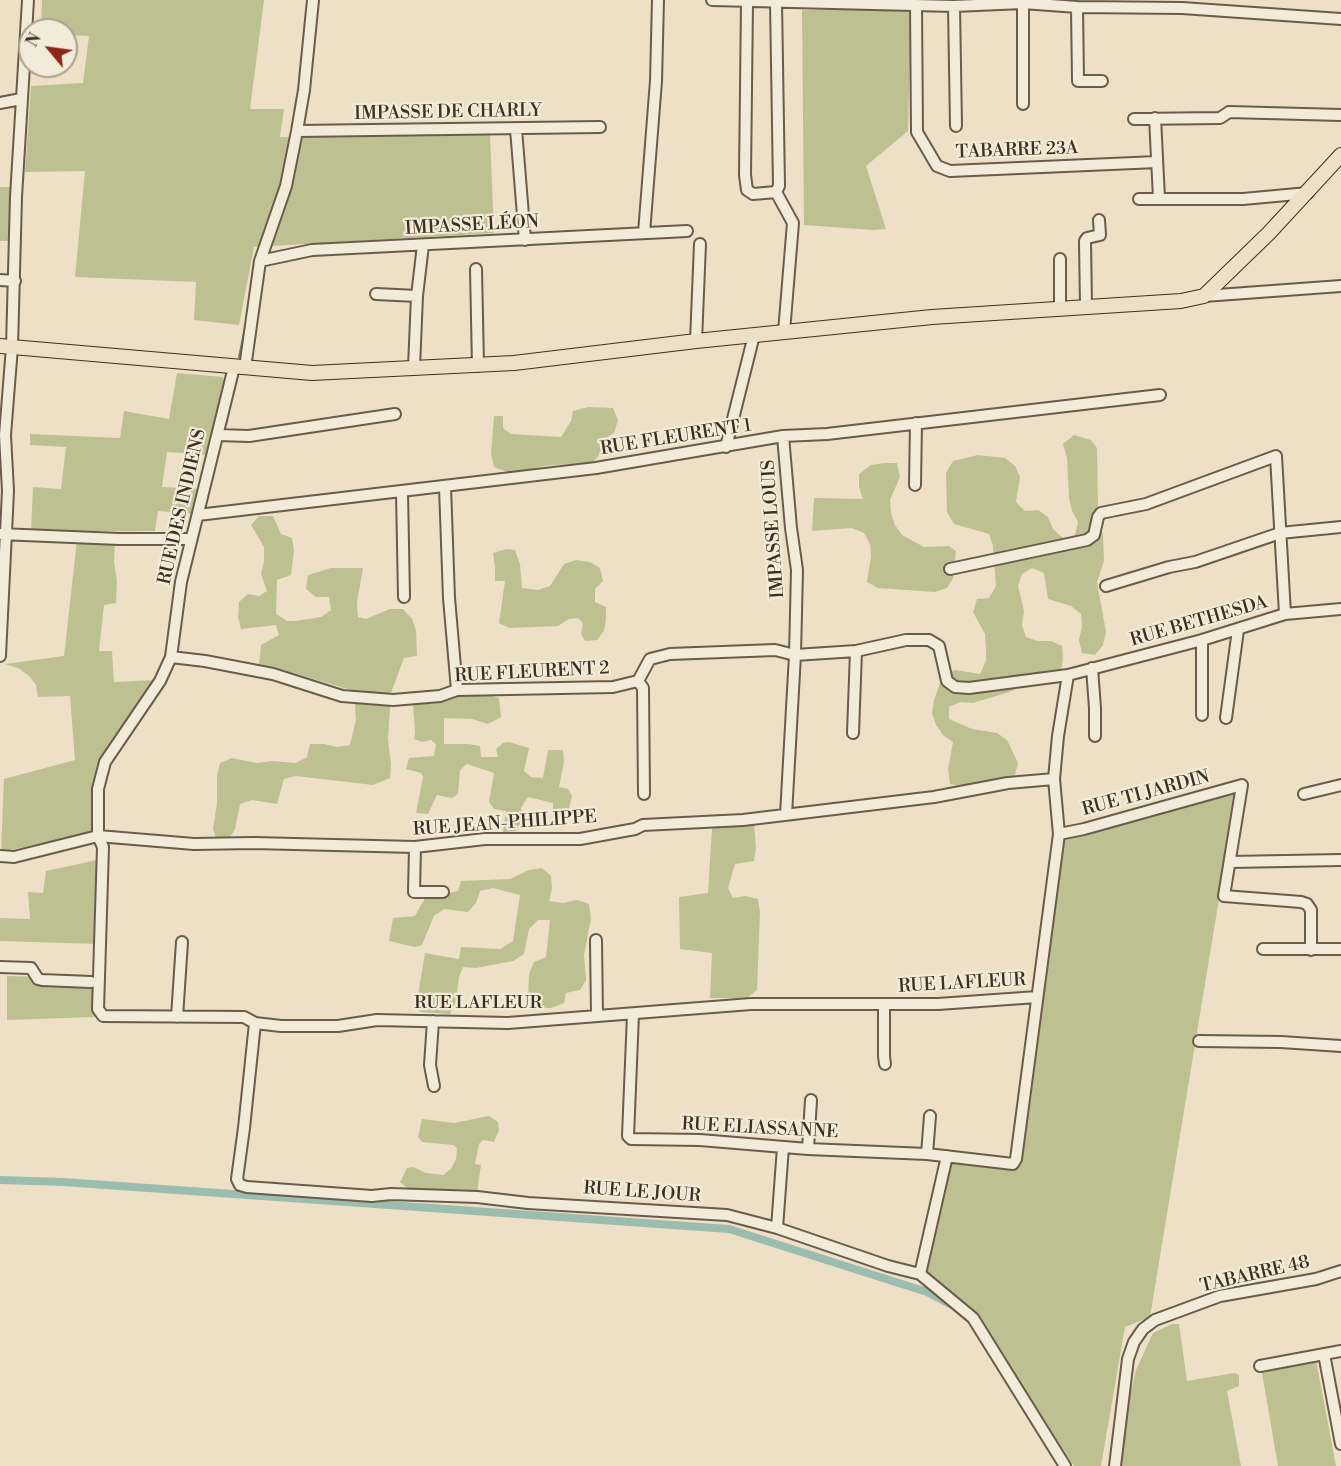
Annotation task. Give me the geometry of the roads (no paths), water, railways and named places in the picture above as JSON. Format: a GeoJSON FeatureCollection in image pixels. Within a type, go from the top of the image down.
{"type":"FeatureCollection","features":[{"type":"Feature","properties":{"kind":"main road"},"geometry":{"type":"LineString","coordinates":[[6,346],[312,373],[478,366],[932,317],[1181,301],[1204,296],[1308,193],[1341,155]]}},
{"type":"Feature","properties":{"kind":"street"},"geometry":{"type":"LineString","coordinates":[[0,656],[3,535],[8,491],[5,435],[6,346],[15,281],[16,197],[28,0]]}},
{"type":"Feature","properties":{"kind":"street","name":"RUE DES INDIENS"},"geometry":{"type":"LineString","coordinates":[[98,836],[98,789],[105,762],[160,681],[171,657],[181,582],[191,539],[218,435],[240,367],[260,261],[286,186],[304,90],[313,0]]}},
{"type":"Feature","properties":{"kind":"street"},"geometry":{"type":"LineString","coordinates":[[644,233],[656,81],[658,0]]}},
{"type":"Feature","properties":{"kind":"street"},"geometry":{"type":"LineString","coordinates":[[711,0],[954,6],[1023,3],[1077,7],[1182,8],[1341,19]]}},
{"type":"Feature","properties":{"kind":"street"},"geometry":{"type":"LineString","coordinates":[[747,2],[745,175],[747,190],[753,194],[776,192]]}},
{"type":"Feature","properties":{"kind":"street"},"geometry":{"type":"LineString","coordinates":[[776,2],[779,186],[776,192]]}},
{"type":"Feature","properties":{"kind":"street"},"geometry":{"type":"LineString","coordinates":[[1023,3],[1023,104]]}},
{"type":"Feature","properties":{"kind":"street","name":"TABARRE 23A"},"geometry":{"type":"LineString","coordinates":[[916,5],[917,132],[937,166],[950,171],[1157,162]]}},
{"type":"Feature","properties":{"kind":"street"},"geometry":{"type":"LineString","coordinates":[[954,6],[956,126]]}},
{"type":"Feature","properties":{"kind":"street"},"geometry":{"type":"LineString","coordinates":[[1077,7],[1078,81],[1102,81]]}},
{"type":"Feature","properties":{"kind":"street"},"geometry":{"type":"LineString","coordinates":[[0,103],[21,99]]}},
{"type":"Feature","properties":{"kind":"street"},"geometry":{"type":"LineString","coordinates":[[1134,119],[1220,118],[1229,112],[1341,115]]}},
{"type":"Feature","properties":{"kind":"street"},"geometry":{"type":"LineString","coordinates":[[1155,118],[1159,198]]}},
{"type":"Feature","properties":{"kind":"street","name":"IMPASSE DE CHARLY"},"geometry":{"type":"LineString","coordinates":[[297,131],[600,127]]}},
{"type":"Feature","properties":{"kind":"street"},"geometry":{"type":"LineString","coordinates":[[516,129],[525,240]]}},
{"type":"Feature","properties":{"kind":"street"},"geometry":{"type":"LineString","coordinates":[[776,192],[793,223],[784,332]]}},
{"type":"Feature","properties":{"kind":"street"},"geometry":{"type":"LineString","coordinates":[[1139,199],[1243,199],[1308,193]]}},
{"type":"Feature","properties":{"kind":"street"},"geometry":{"type":"LineString","coordinates":[[1086,307],[1085,241],[1087,238],[1100,236],[1099,220]]}},
{"type":"Feature","properties":{"kind":"street","name":"IMPASSE LÉON"},"geometry":{"type":"LineString","coordinates":[[260,261],[312,250],[687,231]]}},
{"type":"Feature","properties":{"kind":"street"},"geometry":{"type":"LineString","coordinates":[[696,341],[700,244]]}},
{"type":"Feature","properties":{"kind":"street"},"geometry":{"type":"LineString","coordinates":[[414,367],[417,296],[423,245]]}},
{"type":"Feature","properties":{"kind":"street"},"geometry":{"type":"LineString","coordinates":[[1060,259],[1060,309]]}},
{"type":"Feature","properties":{"kind":"street"},"geometry":{"type":"LineString","coordinates":[[476,269],[478,366]]}},
{"type":"Feature","properties":{"kind":"street"},"geometry":{"type":"LineString","coordinates":[[0,280],[15,281]]}},
{"type":"Feature","properties":{"kind":"street"},"geometry":{"type":"LineString","coordinates":[[1204,296],[1341,286]]}},
{"type":"Feature","properties":{"kind":"street"},"geometry":{"type":"LineString","coordinates":[[376,294],[417,296]]}},
{"type":"Feature","properties":{"kind":"street"},"geometry":{"type":"LineString","coordinates":[[726,447],[754,335]]}},
{"type":"Feature","properties":{"kind":"street","name":"RUE FLEURENT 1"},"geometry":{"type":"LineString","coordinates":[[198,515],[596,468],[783,436],[827,434],[1160,395]]}},
{"type":"Feature","properties":{"kind":"street"},"geometry":{"type":"LineString","coordinates":[[218,435],[249,436],[395,414]]}},
{"type":"Feature","properties":{"kind":"street"},"geometry":{"type":"LineString","coordinates":[[915,485],[916,423]]}},
{"type":"Feature","properties":{"kind":"street","name":"IMPASSE LOUIS"},"geometry":{"type":"LineString","coordinates":[[783,436],[797,570],[795,655],[786,815]]}},
{"type":"Feature","properties":{"kind":"street"},"geometry":{"type":"LineString","coordinates":[[950,569],[1087,540],[1094,535],[1101,513],[1146,504],[1276,456],[1285,614]]}},
{"type":"Feature","properties":{"kind":"street"},"geometry":{"type":"LineString","coordinates":[[445,487],[449,598],[457,690]]}},
{"type":"Feature","properties":{"kind":"street"},"geometry":{"type":"LineString","coordinates":[[402,492],[404,597]]}},
{"type":"Feature","properties":{"kind":"street"},"geometry":{"type":"LineString","coordinates":[[1106,586],[1169,567],[1195,562],[1280,533],[1341,527]]}},
{"type":"Feature","properties":{"kind":"street"},"geometry":{"type":"LineString","coordinates":[[3,535],[191,539]]}},
{"type":"Feature","properties":{"kind":"street","name":"RUE BETHESDA"},"geometry":{"type":"LineString","coordinates":[[1068,675],[1238,630],[1285,614],[1341,609]]}},
{"type":"Feature","properties":{"kind":"street"},"geometry":{"type":"LineString","coordinates":[[1226,718],[1238,630]]}},
{"type":"Feature","properties":{"kind":"street"},"geometry":{"type":"LineString","coordinates":[[644,794],[643,688],[638,681],[650,658],[670,654],[775,650],[795,655],[856,651],[906,640],[929,640],[939,646],[947,681],[955,687],[969,688],[1068,675],[1054,779],[1059,834],[1037,997]]}},
{"type":"Feature","properties":{"kind":"street"},"geometry":{"type":"LineString","coordinates":[[1202,640],[1202,715]]}},
{"type":"Feature","properties":{"kind":"street"},"geometry":{"type":"LineString","coordinates":[[853,733],[856,651]]}},
{"type":"Feature","properties":{"kind":"street","name":"RUE FLEURENT 2"},"geometry":{"type":"LineString","coordinates":[[171,657],[273,674],[342,696],[393,700],[440,696],[457,690],[613,687],[638,681]]}},
{"type":"Feature","properties":{"kind":"street"},"geometry":{"type":"LineString","coordinates":[[1092,668],[1095,736]]}},
{"type":"Feature","properties":{"kind":"street","name":"RUE JEAN-PHILIPPE"},"geometry":{"type":"LineString","coordinates":[[0,856],[14,856],[98,836],[194,844],[254,843],[414,847],[485,839],[580,839],[635,830],[643,825],[743,820],[934,797],[1008,783],[1054,779]]}},
{"type":"Feature","properties":{"kind":"street","name":"RUE TI JARDIN"},"geometry":{"type":"LineString","coordinates":[[1059,834],[1242,785],[1230,862]]}},
{"type":"Feature","properties":{"kind":"street"},"geometry":{"type":"LineString","coordinates":[[1304,794],[1341,785]]}},
{"type":"Feature","properties":{"kind":"street","name":"RUE LAFLEUR"},"geometry":{"type":"LineString","coordinates":[[98,836],[103,847],[98,1009],[103,1016],[244,1017],[255,1023],[281,1026],[338,1026],[376,1020],[508,1023],[752,1004],[938,1004],[1037,997]]}},
{"type":"Feature","properties":{"kind":"street"},"geometry":{"type":"LineString","coordinates":[[414,847],[414,892],[443,892]]}},
{"type":"Feature","properties":{"kind":"street"},"geometry":{"type":"LineString","coordinates":[[1311,950],[1311,910],[1307,904],[1224,896],[1230,862],[1341,860]]}},
{"type":"Feature","properties":{"kind":"street"},"geometry":{"type":"LineString","coordinates":[[596,940],[597,1016]]}},
{"type":"Feature","properties":{"kind":"street"},"geometry":{"type":"LineString","coordinates":[[177,1017],[182,942]]}},
{"type":"Feature","properties":{"kind":"street"},"geometry":{"type":"LineString","coordinates":[[1263,949],[1341,949]]}},
{"type":"Feature","properties":{"kind":"street"},"geometry":{"type":"LineString","coordinates":[[0,968],[31,968],[38,979],[42,980],[91,982]]}},
{"type":"Feature","properties":{"kind":"street","name":"RUE ELIASSANNE"},"geometry":{"type":"LineString","coordinates":[[633,1014],[629,1138],[700,1140],[808,1149],[927,1154],[1013,1164],[1016,1159],[1037,997]]}},
{"type":"Feature","properties":{"kind":"street"},"geometry":{"type":"LineString","coordinates":[[884,1004],[885,1064]]}},
{"type":"Feature","properties":{"kind":"street"},"geometry":{"type":"LineString","coordinates":[[433,1021],[430,1065],[434,1086]]}},
{"type":"Feature","properties":{"kind":"street","name":"RUE LE JOUR"},"geometry":{"type":"LineString","coordinates":[[255,1023],[237,1179],[240,1185],[372,1196],[391,1194],[477,1197],[528,1203],[727,1215],[777,1228],[888,1266],[920,1274]]}},
{"type":"Feature","properties":{"kind":"street"},"geometry":{"type":"LineString","coordinates":[[1199,1041],[1281,1042],[1341,1046]]}},
{"type":"Feature","properties":{"kind":"street"},"geometry":{"type":"LineString","coordinates":[[808,1149],[811,1100]]}},
{"type":"Feature","properties":{"kind":"street"},"geometry":{"type":"LineString","coordinates":[[927,1154],[930,1116]]}},
{"type":"Feature","properties":{"kind":"street"},"geometry":{"type":"LineString","coordinates":[[777,1228],[783,1147]]}},
{"type":"Feature","properties":{"kind":"street"},"geometry":{"type":"LineString","coordinates":[[947,1156],[920,1274],[973,1318],[1065,1466]]}},
{"type":"Feature","properties":{"kind":"street","name":"TABARRE 48"},"geometry":{"type":"LineString","coordinates":[[1115,1466],[1128,1359],[1134,1342],[1143,1329],[1155,1320],[1220,1296],[1316,1279],[1341,1271]]}},
{"type":"Feature","properties":{"kind":"street"},"geometry":{"type":"LineString","coordinates":[[1260,1366],[1341,1351]]}},
{"type":"Feature","properties":{"kind":"street"},"geometry":{"type":"LineString","coordinates":[[1324,1354],[1341,1444]]}},
{"type":"Feature","properties":{"kind":"waterway"},"geometry":{"type":"LineString","coordinates":[[239,357],[246,323]]}},
{"type":"Feature","properties":{"kind":"waterway"},"geometry":{"type":"LineString","coordinates":[[0,1180],[63,1182],[729,1229],[927,1292],[950,1304]]}}]}
